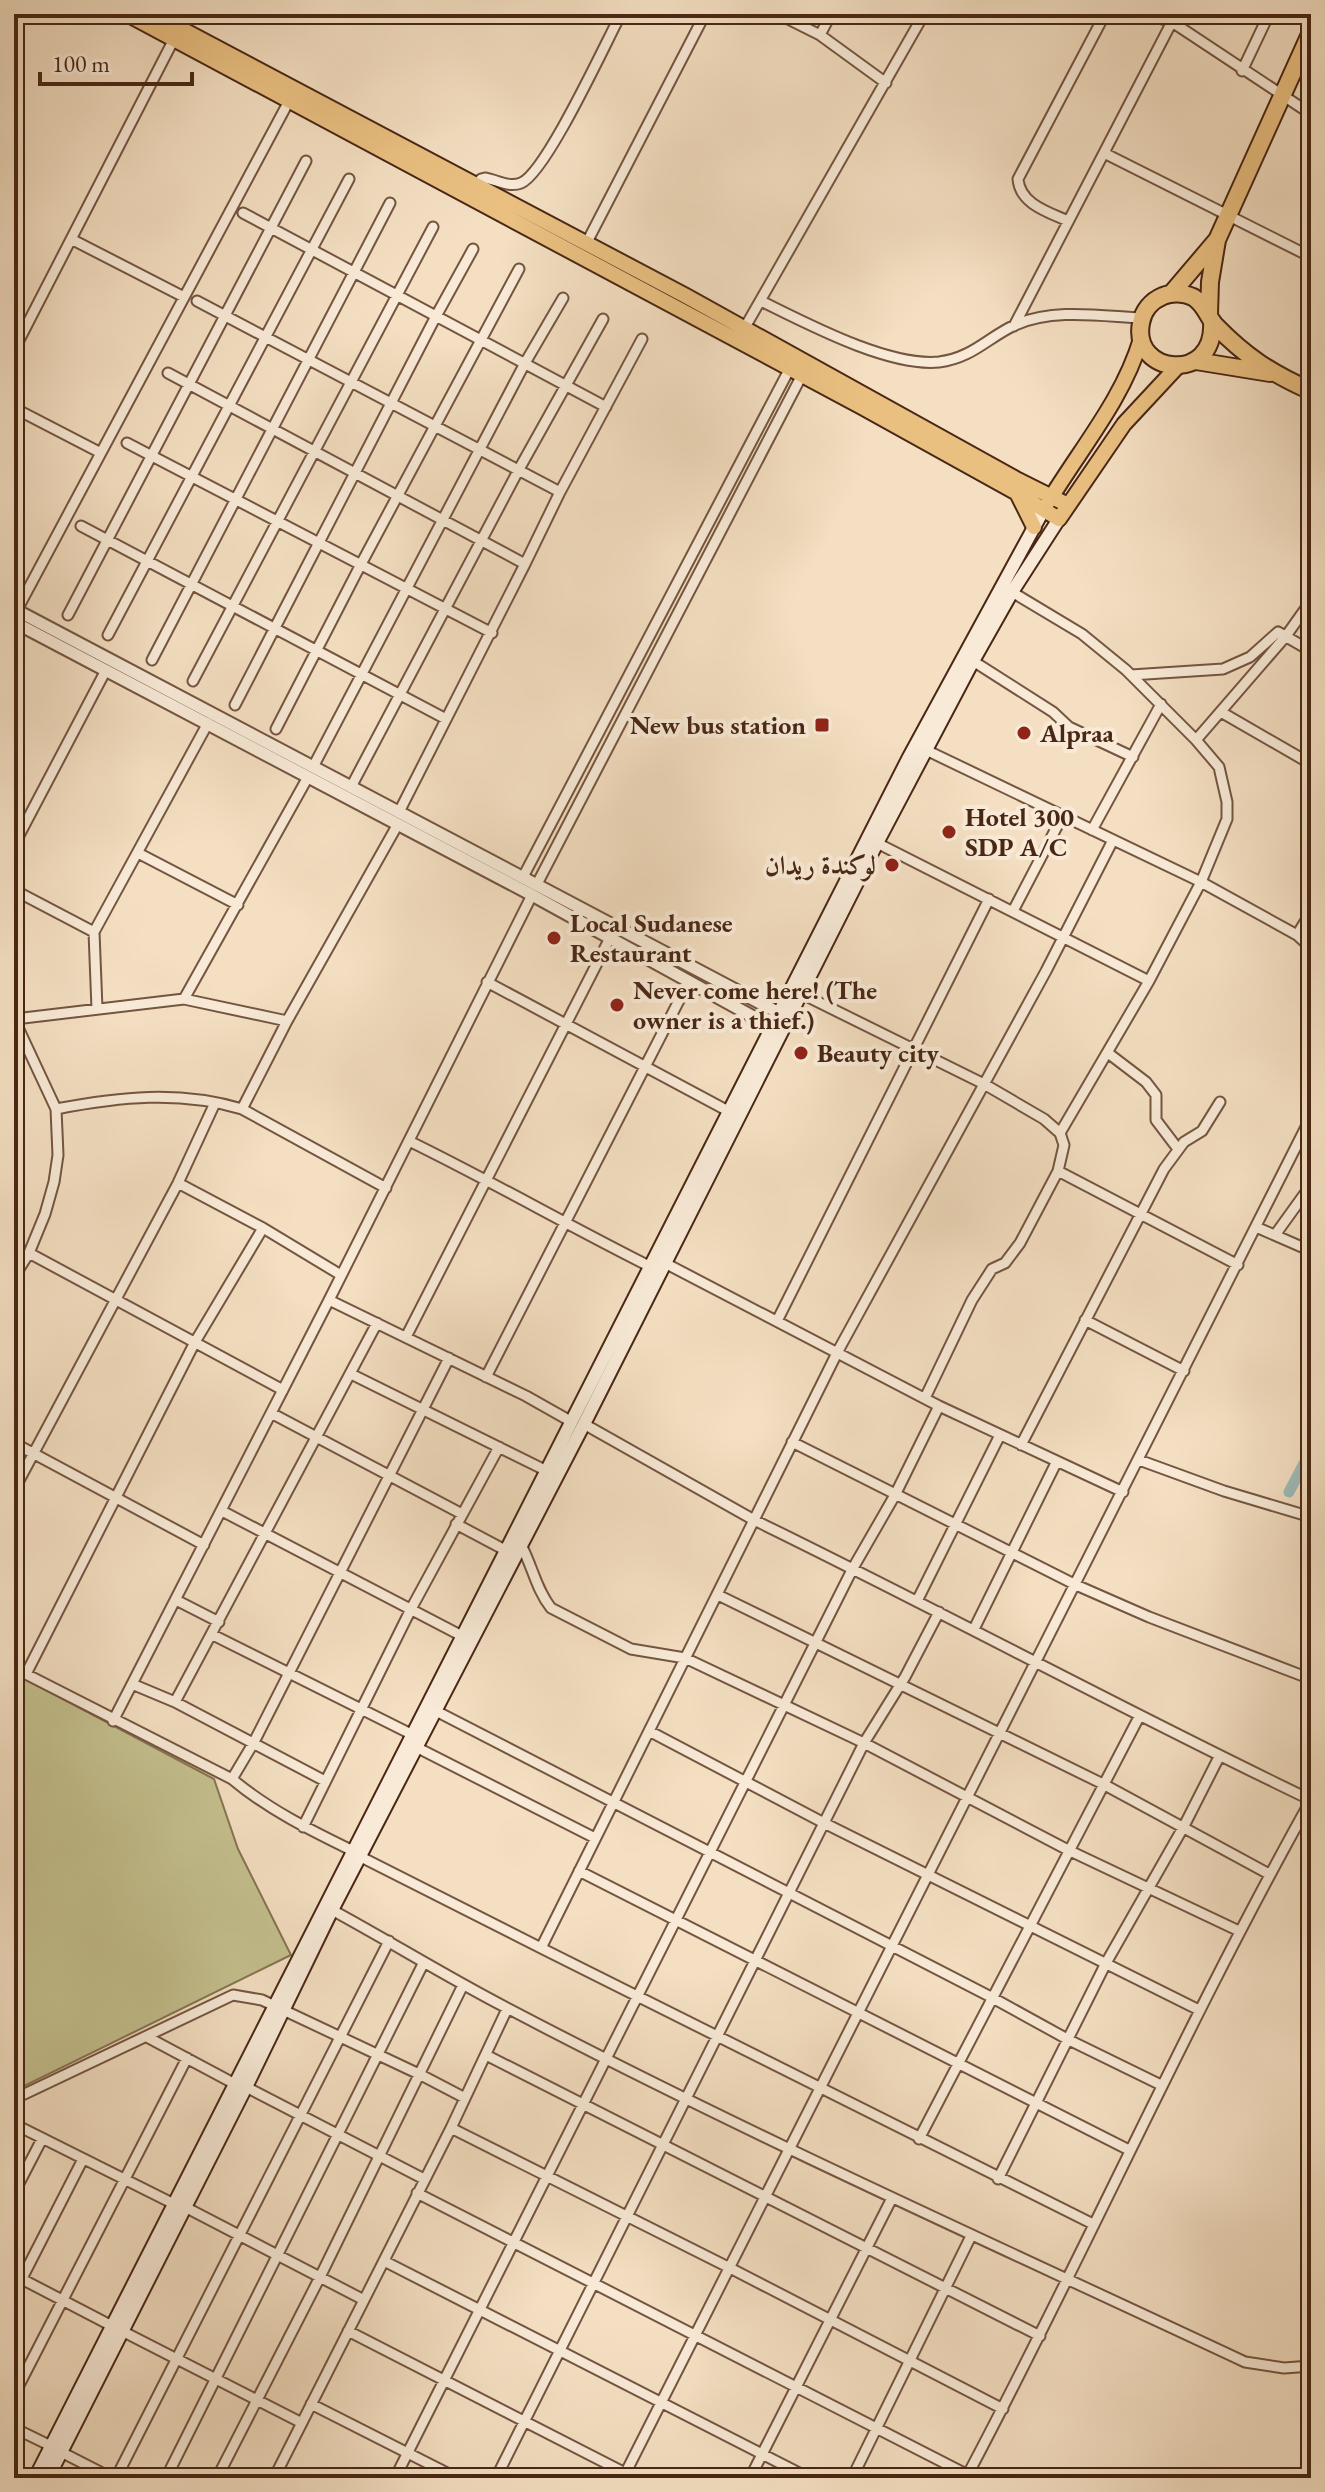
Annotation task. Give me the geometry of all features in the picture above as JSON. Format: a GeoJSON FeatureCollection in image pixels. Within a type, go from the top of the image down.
{"type":"FeatureCollection","features":[{"type":"Feature","properties":{"kind":"highway"},"geometry":{"type":"LineString","coordinates":[[1196,361],[1210,344],[1210,282],[1217,240],[1311,32]]}},
{"type":"Feature","properties":{"kind":"highway"},"geometry":{"type":"LineString","coordinates":[[1217,240],[1171,294],[1153,302],[1142,318],[1141,339],[1146,350],[1166,365],[1178,366],[1196,361],[1271,373],[1311,391]]}},
{"type":"Feature","properties":{"kind":"highway"},"geometry":{"type":"LineString","coordinates":[[1171,294],[1193,298],[1210,318],[1271,373]]}},
{"type":"Feature","properties":{"kind":"main road"},"geometry":{"type":"LineString","coordinates":[[127,14],[289,101],[474,193],[586,244],[744,329],[1017,486],[1059,519]]}},
{"type":"Feature","properties":{"kind":"main road"},"geometry":{"type":"LineString","coordinates":[[153,14],[796,372],[1017,486],[1052,496],[1068,505]]}},
{"type":"Feature","properties":{"kind":"main road"},"geometry":{"type":"LineString","coordinates":[[413,1741],[434,1710],[521,1545],[578,1423],[776,1030],[909,757],[1044,509],[1117,396],[1141,339]]}},
{"type":"Feature","properties":{"kind":"main road"},"geometry":{"type":"LineString","coordinates":[[783,1015],[800,993],[1012,592],[1124,424],[1178,366]]}},
{"type":"Feature","properties":{"kind":"main road"},"geometry":{"type":"LineString","coordinates":[[1017,486],[1061,482]]}},
{"type":"Feature","properties":{"kind":"main road"},"geometry":{"type":"LineString","coordinates":[[1017,486],[1034,527]]}},
{"type":"Feature","properties":{"kind":"main road"},"geometry":{"type":"LineString","coordinates":[[658,1263],[730,1112],[776,1030]]}},
{"type":"Feature","properties":{"kind":"main road"},"geometry":{"type":"LineString","coordinates":[[35,2478],[56,2449],[180,2206],[505,1550],[547,1471],[578,1423]]}},
{"type":"Feature","properties":{"kind":"main road"},"geometry":{"type":"LineString","coordinates":[[278,2009],[332,1910],[357,1854]]}},
{"type":"Feature","properties":{"kind":"main road"},"geometry":{"type":"LineString","coordinates":[[48,2478],[56,2449]]}},
{"type":"Feature","properties":{"kind":"street"},"geometry":{"type":"LineString","coordinates":[[474,193],[481,179],[511,185],[529,178],[559,133],[621,14]]}},
{"type":"Feature","properties":{"kind":"street"},"geometry":{"type":"LineString","coordinates":[[586,244],[705,14]]}},
{"type":"Feature","properties":{"kind":"street"},"geometry":{"type":"LineString","coordinates":[[778,14],[820,35],[886,83]]}},
{"type":"Feature","properties":{"kind":"street"},"geometry":{"type":"LineString","coordinates":[[820,35],[831,14]]}},
{"type":"Feature","properties":{"kind":"street"},"geometry":{"type":"LineString","coordinates":[[744,329],[924,14]]}},
{"type":"Feature","properties":{"kind":"street"},"geometry":{"type":"LineString","coordinates":[[1068,221],[1026,198],[1018,189],[1018,179],[1105,14]]}},
{"type":"Feature","properties":{"kind":"street"},"geometry":{"type":"LineString","coordinates":[[1147,14],[1174,18],[1242,71],[1311,114]]}},
{"type":"Feature","properties":{"kind":"street"},"geometry":{"type":"LineString","coordinates":[[1242,71],[1269,14]]}},
{"type":"Feature","properties":{"kind":"street"},"geometry":{"type":"LineString","coordinates":[[1014,326],[1174,18]]}},
{"type":"Feature","properties":{"kind":"street"},"geometry":{"type":"LineString","coordinates":[[14,350],[174,39]]}},
{"type":"Feature","properties":{"kind":"street"},"geometry":{"type":"LineString","coordinates":[[15,614],[289,101]]}},
{"type":"Feature","properties":{"kind":"street"},"geometry":{"type":"LineString","coordinates":[[1104,153],[1311,257]]}},
{"type":"Feature","properties":{"kind":"street"},"geometry":{"type":"LineString","coordinates":[[68,615],[306,161]]}},
{"type":"Feature","properties":{"kind":"street"},"geometry":{"type":"LineString","coordinates":[[108,635],[349,179]]}},
{"type":"Feature","properties":{"kind":"street"},"geometry":{"type":"LineString","coordinates":[[152,660],[390,203]]}},
{"type":"Feature","properties":{"kind":"street"},"geometry":{"type":"LineString","coordinates":[[243,213],[606,407]]}},
{"type":"Feature","properties":{"kind":"street"},"geometry":{"type":"LineString","coordinates":[[193,681],[433,227]]}},
{"type":"Feature","properties":{"kind":"street"},"geometry":{"type":"LineString","coordinates":[[71,239],[184,297]]}},
{"type":"Feature","properties":{"kind":"street"},"geometry":{"type":"LineString","coordinates":[[235,705],[473,249]]}},
{"type":"Feature","properties":{"kind":"street"},"geometry":{"type":"LineString","coordinates":[[276,729],[519,269]]}},
{"type":"Feature","properties":{"kind":"street"},"geometry":{"type":"LineString","coordinates":[[184,999],[310,772],[525,363],[563,298]]}},
{"type":"Feature","properties":{"kind":"street"},"geometry":{"type":"LineString","coordinates":[[197,301],[560,492]]}},
{"type":"Feature","properties":{"kind":"street"},"geometry":{"type":"LineString","coordinates":[[761,301],[833,335],[919,362],[956,359],[981,348],[1014,326],[1055,315],[1142,318]]}},
{"type":"Feature","properties":{"kind":"street"},"geometry":{"type":"LineString","coordinates":[[351,787],[518,471],[603,319]]}},
{"type":"Feature","properties":{"kind":"street"},"geometry":{"type":"LineString","coordinates":[[242,1109],[398,818],[560,492],[642,339]]}},
{"type":"Feature","properties":{"kind":"street"},"geometry":{"type":"LineString","coordinates":[[523,877],[796,372]]}},
{"type":"Feature","properties":{"kind":"street"},"geometry":{"type":"LineString","coordinates":[[113,1721],[386,1188],[796,372]]}},
{"type":"Feature","properties":{"kind":"street"},"geometry":{"type":"LineString","coordinates":[[168,373],[525,564]]}},
{"type":"Feature","properties":{"kind":"street"},"geometry":{"type":"LineString","coordinates":[[14,408],[101,453]]}},
{"type":"Feature","properties":{"kind":"street"},"geometry":{"type":"LineString","coordinates":[[127,443],[492,633]]}},
{"type":"Feature","properties":{"kind":"street"},"geometry":{"type":"LineString","coordinates":[[81,526],[446,719]]}},
{"type":"Feature","properties":{"kind":"street"},"geometry":{"type":"LineString","coordinates":[[1012,592],[1082,634],[1161,704],[1219,767],[1227,802],[1224,829],[1201,882],[1149,981],[1060,1133]]}},
{"type":"Feature","properties":{"kind":"street"},"geometry":{"type":"LineString","coordinates":[[1196,740],[1286,636],[1308,605],[1311,607]]}},
{"type":"Feature","properties":{"kind":"street"},"geometry":{"type":"LineString","coordinates":[[15,614],[106,670],[161,692],[208,723],[310,772],[351,787],[398,818],[523,877],[534,890]]}},
{"type":"Feature","properties":{"kind":"street"},"geometry":{"type":"LineString","coordinates":[[15,614],[612,932],[783,1015]]}},
{"type":"Feature","properties":{"kind":"street"},"geometry":{"type":"LineString","coordinates":[[1131,675],[1223,669],[1250,657],[1278,632],[1311,651]]}},
{"type":"Feature","properties":{"kind":"street"},"geometry":{"type":"LineString","coordinates":[[973,661],[1053,712],[1069,727],[1133,757]]}},
{"type":"Feature","properties":{"kind":"street"},"geometry":{"type":"LineString","coordinates":[[14,845],[106,670]]}},
{"type":"Feature","properties":{"kind":"street"},"geometry":{"type":"LineString","coordinates":[[1092,830],[1161,704]]}},
{"type":"Feature","properties":{"kind":"street"},"geometry":{"type":"LineString","coordinates":[[1221,712],[1311,764]]}},
{"type":"Feature","properties":{"kind":"street"},"geometry":{"type":"LineString","coordinates":[[607,717],[620,724]]}},
{"type":"Feature","properties":{"kind":"street"},"geometry":{"type":"LineString","coordinates":[[97,1009],[94,932],[208,723]]}},
{"type":"Feature","properties":{"kind":"street"},"geometry":{"type":"LineString","coordinates":[[926,750],[1201,882],[1297,935],[1311,948]]}},
{"type":"Feature","properties":{"kind":"street"},"geometry":{"type":"LineString","coordinates":[[1013,911],[1063,815]]}},
{"type":"Feature","properties":{"kind":"street"},"geometry":{"type":"LineString","coordinates":[[14,818],[24,823]]}},
{"type":"Feature","properties":{"kind":"street"},"geometry":{"type":"LineString","coordinates":[[541,1948],[838,1351],[1064,938],[1113,840]]}},
{"type":"Feature","properties":{"kind":"street"},"geometry":{"type":"LineString","coordinates":[[877,843],[1149,981]]}},
{"type":"Feature","properties":{"kind":"street"},"geometry":{"type":"LineString","coordinates":[[138,853],[238,905]]}},
{"type":"Feature","properties":{"kind":"street"},"geometry":{"type":"LineString","coordinates":[[14,890],[94,932]]}},
{"type":"Feature","properties":{"kind":"street"},"geometry":{"type":"LineString","coordinates":[[777,1321],[989,899]]}},
{"type":"Feature","properties":{"kind":"street"},"geometry":{"type":"LineString","coordinates":[[1297,935],[1311,912]]}},
{"type":"Feature","properties":{"kind":"street"},"geometry":{"type":"LineString","coordinates":[[612,932],[689,981],[776,1030]]}},
{"type":"Feature","properties":{"kind":"street"},"geometry":{"type":"LineString","coordinates":[[406,1337],[612,932]]}},
{"type":"Feature","properties":{"kind":"street"},"geometry":{"type":"LineString","coordinates":[[486,1377],[689,981]]}},
{"type":"Feature","properties":{"kind":"street"},"geometry":{"type":"LineString","coordinates":[[487,982],[730,1112]]}},
{"type":"Feature","properties":{"kind":"street"},"geometry":{"type":"LineString","coordinates":[[800,993],[984,1084],[1044,1119],[1060,1133],[1064,1149],[1058,1171],[1017,1249],[1005,1263],[992,1269],[972,1300],[925,1398]]}},
{"type":"Feature","properties":{"kind":"street"},"geometry":{"type":"LineString","coordinates":[[14,1277],[29,1253],[45,1214],[58,1155],[56,1109],[14,1019],[184,999],[287,1021]]}},
{"type":"Feature","properties":{"kind":"street"},"geometry":{"type":"LineString","coordinates":[[1108,1053],[1150,1087],[1157,1100],[1156,1120],[1178,1149]]}},
{"type":"Feature","properties":{"kind":"street"},"geometry":{"type":"LineString","coordinates":[[56,1109],[114,1097],[174,1098],[242,1109],[386,1188]]}},
{"type":"Feature","properties":{"kind":"street"},"geometry":{"type":"LineString","coordinates":[[1021,1445],[1140,1213],[1178,1149],[1202,1131],[1220,1102]]}},
{"type":"Feature","properties":{"kind":"street"},"geometry":{"type":"LineString","coordinates":[[14,1490],[178,1183],[215,1103]]}},
{"type":"Feature","properties":{"kind":"street"},"geometry":{"type":"LineString","coordinates":[[348,2331],[628,2476],[661,2403],[1311,1117]]}},
{"type":"Feature","properties":{"kind":"street"},"geometry":{"type":"LineString","coordinates":[[409,1141],[487,1179],[566,1225],[658,1263],[838,1351],[939,1406],[1123,1492]]}},
{"type":"Feature","properties":{"kind":"street"},"geometry":{"type":"LineString","coordinates":[[1058,1171],[1238,1265]]}},
{"type":"Feature","properties":{"kind":"street"},"geometry":{"type":"LineString","coordinates":[[178,1183],[263,1228],[341,1275]]}},
{"type":"Feature","properties":{"kind":"street"},"geometry":{"type":"LineString","coordinates":[[1275,1235],[1311,1185]]}},
{"type":"Feature","properties":{"kind":"street"},"geometry":{"type":"LineString","coordinates":[[1256,1227],[1311,1251]]}},
{"type":"Feature","properties":{"kind":"street"},"geometry":{"type":"LineString","coordinates":[[26,1674],[195,1342],[263,1228]]}},
{"type":"Feature","properties":{"kind":"street"},"geometry":{"type":"LineString","coordinates":[[29,1253],[283,1390]]}},
{"type":"Feature","properties":{"kind":"street"},"geometry":{"type":"LineString","coordinates":[[329,1300],[578,1423],[754,1520],[1037,1661],[1139,1717],[1311,1800],[1239,1931],[1040,2336],[967,2477],[797,2386],[417,2193]]}},
{"type":"Feature","properties":{"kind":"street"},"geometry":{"type":"LineString","coordinates":[[1085,1320],[1184,1371]]}},
{"type":"Feature","properties":{"kind":"street"},"geometry":{"type":"LineString","coordinates":[[175,1702],[377,1323]]}},
{"type":"Feature","properties":{"kind":"street"},"geometry":{"type":"LineString","coordinates":[[232,1779],[254,1742],[449,1358]]}},
{"type":"Feature","properties":{"kind":"street"},"geometry":{"type":"LineString","coordinates":[[351,1374],[547,1471]]}},
{"type":"Feature","properties":{"kind":"street"},"geometry":{"type":"LineString","coordinates":[[395,2478],[818,1643],[853,1568],[895,1495],[939,1406]]}},
{"type":"Feature","properties":{"kind":"street"},"geometry":{"type":"LineString","coordinates":[[271,1413],[388,1476],[505,1550]]}},
{"type":"Feature","properties":{"kind":"street"},"geometry":{"type":"LineString","coordinates":[[917,1601],[1000,1435]]}},
{"type":"Feature","properties":{"kind":"street"},"geometry":{"type":"LineString","coordinates":[[792,1442],[1011,1555],[1076,1585],[1149,1617],[1311,1679]]}},
{"type":"Feature","properties":{"kind":"street"},"geometry":{"type":"LineString","coordinates":[[14,1443],[204,1545]]}},
{"type":"Feature","properties":{"kind":"street"},"geometry":{"type":"LineString","coordinates":[[303,1827],[411,1609],[499,1447]]}},
{"type":"Feature","properties":{"kind":"street"},"geometry":{"type":"LineString","coordinates":[[1139,1460],[1224,1491],[1311,1517]]}},
{"type":"Feature","properties":{"kind":"street"},"geometry":{"type":"LineString","coordinates":[[974,1629],[1056,1463]]}},
{"type":"Feature","properties":{"kind":"street"},"geometry":{"type":"LineString","coordinates":[[222,1511],[462,1636]]}},
{"type":"Feature","properties":{"kind":"street"},"geometry":{"type":"LineString","coordinates":[[521,1545],[543,1597],[551,1608],[631,1649],[685,1658],[864,1743],[1068,1850],[1239,1931]]}},
{"type":"Feature","properties":{"kind":"street"},"geometry":{"type":"LineString","coordinates":[[718,1595],[1103,1784],[1269,1874]]}},
{"type":"Feature","properties":{"kind":"street"},"geometry":{"type":"LineString","coordinates":[[176,1600],[219,1622]]}},
{"type":"Feature","properties":{"kind":"street"},"geometry":{"type":"LineString","coordinates":[[496,2478],[864,1743],[939,1612]]}},
{"type":"Feature","properties":{"kind":"street"},"geometry":{"type":"LineString","coordinates":[[213,1635],[360,1709],[413,1741],[595,1838]]}},
{"type":"Feature","properties":{"kind":"street"},"geometry":{"type":"LineString","coordinates":[[14,1668],[232,1779],[257,1800],[303,1827],[637,1998],[1093,2224]]}},
{"type":"Feature","properties":{"kind":"street"},"geometry":{"type":"LineString","coordinates":[[132,1684],[175,1702],[325,1781]]}},
{"type":"Feature","properties":{"kind":"street"},"geometry":{"type":"LineString","coordinates":[[434,1710],[1161,2085]]}},
{"type":"Feature","properties":{"kind":"street"},"geometry":{"type":"LineString","coordinates":[[919,2139],[1139,1717]]}},
{"type":"Feature","properties":{"kind":"street"},"geometry":{"type":"LineString","coordinates":[[649,1731],[824,1823],[1199,2010]]}},
{"type":"Feature","properties":{"kind":"street"},"geometry":{"type":"LineString","coordinates":[[998,2179],[1106,1963],[1184,1826],[1219,1757]]}},
{"type":"Feature","properties":{"kind":"street"},"geometry":{"type":"LineString","coordinates":[[579,1871],[1129,2150]]}},
{"type":"Feature","properties":{"kind":"street"},"geometry":{"type":"LineString","coordinates":[[332,1910],[507,2009],[789,2150],[971,2236],[1245,2362],[1284,2368],[1311,2366]]}},
{"type":"Feature","properties":{"kind":"street"},"geometry":{"type":"LineString","coordinates":[[14,2428],[114,2478],[389,1941]]}},
{"type":"Feature","properties":{"kind":"street"},"geometry":{"type":"LineString","coordinates":[[166,2478],[424,1962]]}},
{"type":"Feature","properties":{"kind":"street"},"geometry":{"type":"LineString","coordinates":[[217,2478],[421,2075],[463,1985]]}},
{"type":"Feature","properties":{"kind":"street"},"geometry":{"type":"LineString","coordinates":[[14,2099],[233,1995],[252,1997],[465,2098]]}},
{"type":"Feature","properties":{"kind":"street"},"geometry":{"type":"LineString","coordinates":[[293,2478],[276,2474],[451,2128],[507,2009]]}},
{"type":"Feature","properties":{"kind":"street"},"geometry":{"type":"LineString","coordinates":[[147,2037],[424,2179]]}},
{"type":"Feature","properties":{"kind":"street"},"geometry":{"type":"LineString","coordinates":[[486,2055],[1040,2336]]}},
{"type":"Feature","properties":{"kind":"street"},"geometry":{"type":"LineString","coordinates":[[14,2395],[187,2058]]}},
{"type":"Feature","properties":{"kind":"street"},"geometry":{"type":"LineString","coordinates":[[14,2124],[364,2300]]}},
{"type":"Feature","properties":{"kind":"street"},"geometry":{"type":"LineString","coordinates":[[451,2128],[1003,2409]]}},
{"type":"Feature","properties":{"kind":"street"},"geometry":{"type":"LineString","coordinates":[[14,2193],[42,2139]]}},
{"type":"Feature","properties":{"kind":"street"},"geometry":{"type":"LineString","coordinates":[[14,2294],[18,2277],[83,2159]]}},
{"type":"Feature","properties":{"kind":"street"},"geometry":{"type":"LineString","coordinates":[[750,2478],[892,2198]]}},
{"type":"Feature","properties":{"kind":"street"},"geometry":{"type":"LineString","coordinates":[[852,2478],[971,2236]]}},
{"type":"Feature","properties":{"kind":"street"},"geometry":{"type":"LineString","coordinates":[[384,2261],[809,2478]]}},
{"type":"Feature","properties":{"kind":"street"},"geometry":{"type":"LineString","coordinates":[[18,2277],[302,2423]]}},
{"type":"Feature","properties":{"kind":"street"},"geometry":{"type":"LineString","coordinates":[[311,2404],[457,2478]]}},
{"type":"Feature","properties":{"kind":"shaded area"},"geometry":{"type":"Polygon","coordinates":[[[14,1673],[214,1779],[238,1849],[291,1955],[14,2091],[14,1673]]]}},
{"type":"Feature","properties":{"kind":"waterway"},"geometry":{"type":"LineString","coordinates":[[1289,1492],[1311,1450]]}},
{"type":"Feature","properties":{"kind":"place","name":"New bus station"},"geometry":{"type":"Point","coordinates":[822,725]}},
{"type":"Feature","properties":{"kind":"place","name":"Alpraa"},"geometry":{"type":"Point","coordinates":[1024,733]}},
{"type":"Feature","properties":{"kind":"place","name":"Hotel 300 SDP A/C"},"geometry":{"type":"Point","coordinates":[949,832]}},
{"type":"Feature","properties":{"kind":"place","name":"لوكندة ريدان"},"geometry":{"type":"Point","coordinates":[892,865]}},
{"type":"Feature","properties":{"kind":"place","name":"Local Sudanese Restaurant"},"geometry":{"type":"Point","coordinates":[554,938]}},
{"type":"Feature","properties":{"kind":"place","name":"Never come here! (The owner is a thief.)"},"geometry":{"type":"Point","coordinates":[617,1005]}},
{"type":"Feature","properties":{"kind":"place","name":"Beauty city"},"geometry":{"type":"Point","coordinates":[801,1053]}}]}
